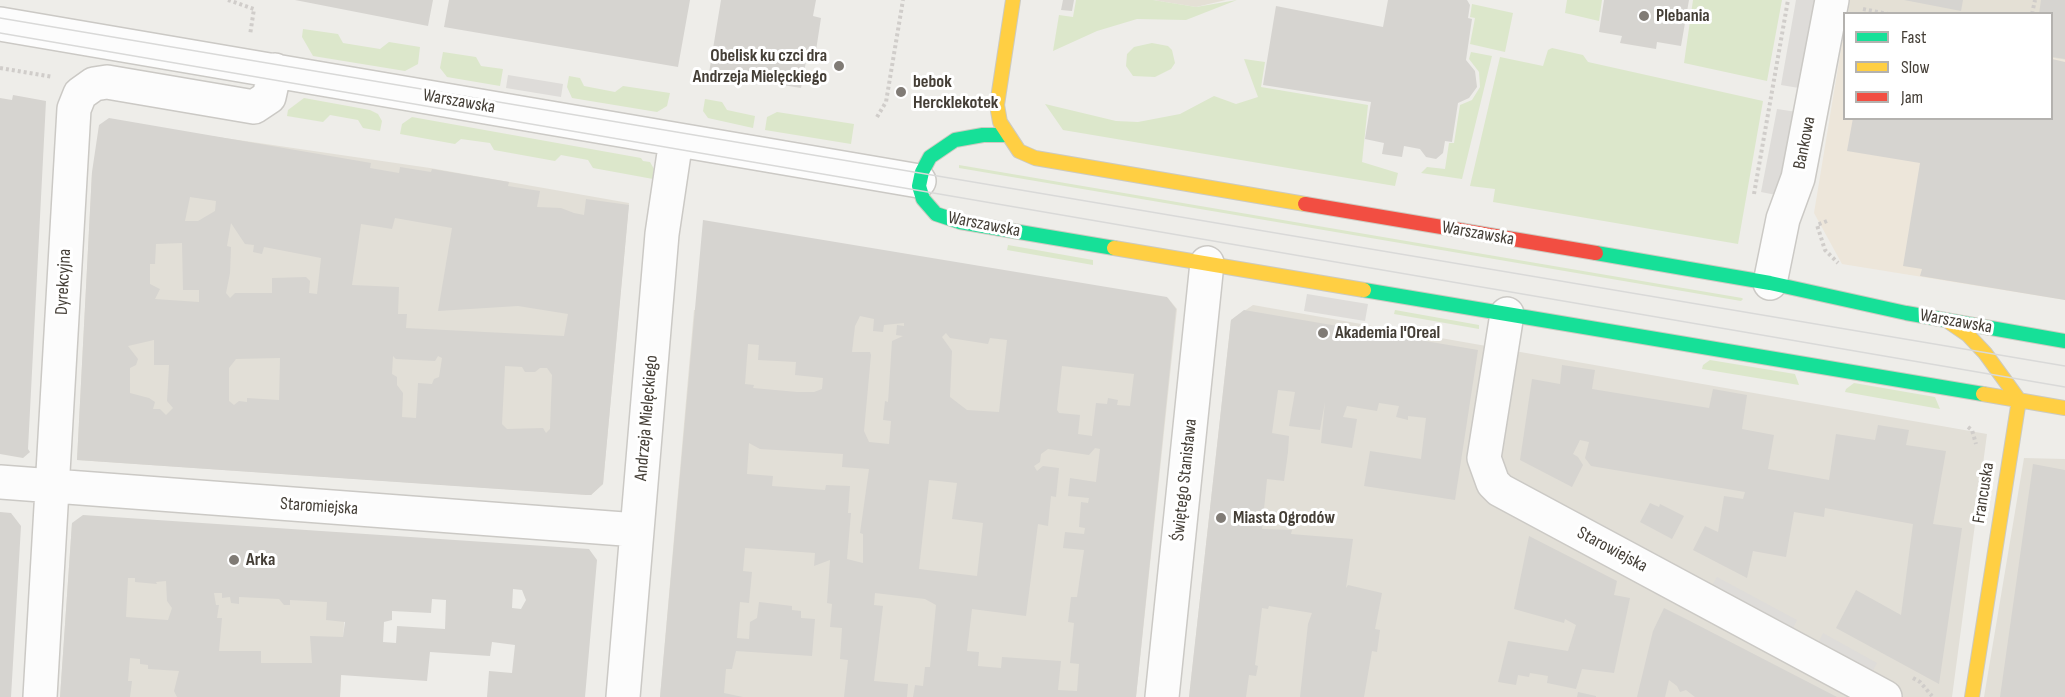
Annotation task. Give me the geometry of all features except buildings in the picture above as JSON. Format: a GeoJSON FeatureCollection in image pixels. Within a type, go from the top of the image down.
{"type":"FeatureCollection","features":[{"type":"Feature","properties":{"kind":"street"},"geometry":{"type":"LineString","coordinates":[[919,181],[930,157],[943,147],[971,136],[1007,135],[997,105],[1013,0]]}},
{"type":"Feature","properties":{"kind":"street","name":"Bankowa"},"geometry":{"type":"LineString","coordinates":[[1770,283],[1783,219],[1798,178],[1843,4]]}},
{"type":"Feature","properties":{"kind":"street","name":"Warszawska"},"geometry":{"type":"LineString","coordinates":[[0,24],[919,181],[923,199],[928,206],[936,214],[948,220],[2065,408]]}},
{"type":"Feature","properties":{"kind":"street"},"geometry":{"type":"LineString","coordinates":[[94,84],[107,82],[254,107],[269,97],[275,70]]}},
{"type":"Feature","properties":{"kind":"street","name":"Dyrekcyjna"},"geometry":{"type":"LineString","coordinates":[[40,697],[74,109],[80,93],[94,84]]}},
{"type":"Feature","properties":{"kind":"street","name":"Warszawska"},"geometry":{"type":"LineString","coordinates":[[1007,135],[1019,151],[1035,158],[1770,283],[1948,321],[2065,341]]}},
{"type":"Feature","properties":{"kind":"street","name":"Andrzeja Mielęckiego"},"geometry":{"type":"LineString","coordinates":[[623,697],[662,234],[676,140]]}},
{"type":"Feature","properties":{"kind":"street","name":"Świętego Stanisława"},"geometry":{"type":"LineString","coordinates":[[1162,697],[1207,263]]}},
{"type":"Feature","properties":{"kind":"street","name":"Starowiejska"},"geometry":{"type":"LineString","coordinates":[[1507,314],[1484,458],[1493,483],[1500,490],[1885,697]]}},
{"type":"Feature","properties":{"kind":"street"},"geometry":{"type":"LineString","coordinates":[[1948,321],[1968,335],[1985,353],[2019,400]]}},
{"type":"Feature","properties":{"kind":"street","name":"Francuska"},"geometry":{"type":"LineString","coordinates":[[1972,697],[2019,400]]}},
{"type":"Feature","properties":{"kind":"street","name":"Staromiejska"},"geometry":{"type":"LineString","coordinates":[[0,482],[637,530]]}},
{"type":"Feature","properties":{"kind":"path"},"geometry":{"type":"LineString","coordinates":[[228,0],[254,9]]}},
{"type":"Feature","properties":{"kind":"path"},"geometry":{"type":"LineString","coordinates":[[877,117],[886,102],[903,0]]}},
{"type":"Feature","properties":{"kind":"path"},"geometry":{"type":"LineString","coordinates":[[1752,202],[1788,0]]}},
{"type":"Feature","properties":{"kind":"path"},"geometry":{"type":"LineString","coordinates":[[1843,4],[1879,12]]}},
{"type":"Feature","properties":{"kind":"path"},"geometry":{"type":"LineString","coordinates":[[0,68],[94,84]]}},
{"type":"Feature","properties":{"kind":"path"},"geometry":{"type":"LineString","coordinates":[[1817,225],[1827,221]]}},
{"type":"Feature","properties":{"kind":"path"},"geometry":{"type":"LineString","coordinates":[[1909,676],[1920,682],[1932,696]]}},
{"type":"Feature","properties":{"kind":"shaded area"},"geometry":{"type":"Polygon","coordinates":[[[1153,0],[1226,0],[1196,7],[1153,0]]]}},
{"type":"Feature","properties":{"kind":"shaded area"},"geometry":{"type":"Polygon","coordinates":[[[1796,0],[1815,0],[1799,88],[1781,85],[1796,0]]]}},
{"type":"Feature","properties":{"kind":"shaded area"},"geometry":{"type":"Polygon","coordinates":[[[1850,0],[2065,0],[2065,60],[2053,58],[2053,12],[1848,12],[1850,0]]]}},
{"type":"Feature","properties":{"kind":"shaded area"},"geometry":{"type":"Polygon","coordinates":[[[1843,37],[1843,120],[2053,120],[2053,58],[2065,60],[2065,300],[1842,264],[1814,213],[1843,37]]]}},
{"type":"Feature","properties":{"kind":"shaded area"},"geometry":{"type":"Polygon","coordinates":[[[508,75],[563,84],[561,97],[506,88],[508,75]]]}},
{"type":"Feature","properties":{"kind":"shaded area"},"geometry":{"type":"Polygon","coordinates":[[[1777,109],[1797,112],[1781,196],[1761,192],[1777,109]]]}},
{"type":"Feature","properties":{"kind":"shaded area"},"geometry":{"type":"Polygon","coordinates":[[[211,136],[430,168],[629,203],[603,484],[591,495],[77,460],[92,172],[211,136]]]}},
{"type":"Feature","properties":{"kind":"shaded area"},"geometry":{"type":"Polygon","coordinates":[[[1107,288],[1168,298],[1177,309],[1136,697],[660,697],[694,310],[762,314],[1107,288]]]}},
{"type":"Feature","properties":{"kind":"shaded area"},"geometry":{"type":"Polygon","coordinates":[[[1307,294],[1368,304],[1365,321],[1304,311],[1307,294]]]}},
{"type":"Feature","properties":{"kind":"shaded area"},"geometry":{"type":"Polygon","coordinates":[[[1253,305],[1987,434],[1952,697],[1189,697],[1231,320],[1253,305]]]}},
{"type":"Feature","properties":{"kind":"shaded area"},"geometry":{"type":"Polygon","coordinates":[[[2024,458],[2065,459],[2065,697],[1984,697],[2024,458]]]}},
{"type":"Feature","properties":{"kind":"shaded area"},"geometry":{"type":"Polygon","coordinates":[[[72,523],[349,533],[340,697],[60,697],[72,523]]]}},
{"type":"Feature","properties":{"kind":"shaded area"},"geometry":{"type":"Polygon","coordinates":[[[1717,577],[1797,620],[1792,630],[1711,587],[1717,577]]]}},
{"type":"Feature","properties":{"kind":"shaded area"},"geometry":{"type":"Polygon","coordinates":[[[1823,633],[1877,663],[1871,674],[1817,645],[1823,633]]]}},
{"type":"Feature","properties":{"kind":"green space"},"geometry":{"type":"Polygon","coordinates":[[[1076,0],[1153,0],[1196,7],[1237,0],[1186,20],[1137,19],[1097,31],[1053,51],[1059,15],[1073,17],[1076,0]]]}},
{"type":"Feature","properties":{"kind":"green space"},"geometry":{"type":"Polygon","coordinates":[[[1567,0],[1602,0],[1599,21],[1565,13],[1567,0]]]}},
{"type":"Feature","properties":{"kind":"green space"},"geometry":{"type":"Polygon","coordinates":[[[1693,0],[1782,0],[1767,81],[1684,63],[1693,0]]]}},
{"type":"Feature","properties":{"kind":"green space"},"geometry":{"type":"Polygon","coordinates":[[[1472,4],[1513,13],[1505,52],[1470,44],[1475,18],[1470,17],[1472,4]]]}},
{"type":"Feature","properties":{"kind":"green space"},"geometry":{"type":"Polygon","coordinates":[[[303,29],[338,34],[343,43],[380,49],[389,42],[420,47],[418,64],[405,71],[313,56],[302,37],[303,29]]]}},
{"type":"Feature","properties":{"kind":"green space"},"geometry":{"type":"Polygon","coordinates":[[[1152,43],[1168,46],[1172,50],[1175,63],[1171,69],[1155,77],[1133,76],[1126,66],[1127,54],[1134,47],[1152,43]]]}},
{"type":"Feature","properties":{"kind":"green space"},"geometry":{"type":"Polygon","coordinates":[[[1552,48],[1583,55],[1588,62],[1763,101],[1738,244],[1493,202],[1495,189],[1470,186],[1500,57],[1543,66],[1548,50],[1552,48]]]}},
{"type":"Feature","properties":{"kind":"green space"},"geometry":{"type":"Polygon","coordinates":[[[443,52],[476,57],[481,66],[503,69],[500,86],[447,77],[440,68],[443,52]]]}},
{"type":"Feature","properties":{"kind":"green space"},"geometry":{"type":"Polygon","coordinates":[[[1471,52],[1492,56],[1462,179],[1421,173],[1427,167],[1445,169],[1449,143],[1454,143],[1460,105],[1472,100],[1480,87],[1479,72],[1469,59],[1471,52]]]}},
{"type":"Feature","properties":{"kind":"green space"},"geometry":{"type":"Polygon","coordinates":[[[1244,59],[1265,62],[1261,87],[1368,105],[1362,162],[1398,173],[1395,186],[1063,130],[1045,104],[1116,121],[1138,122],[1180,114],[1214,96],[1236,104],[1258,97],[1244,59]]]}},
{"type":"Feature","properties":{"kind":"green space"},"geometry":{"type":"Polygon","coordinates":[[[569,76],[580,78],[584,86],[615,92],[623,86],[670,93],[667,106],[657,112],[572,98],[567,87],[569,76]]]}},
{"type":"Feature","properties":{"kind":"green space"},"geometry":{"type":"Polygon","coordinates":[[[304,98],[370,110],[378,114],[382,121],[380,131],[363,128],[358,120],[330,115],[323,122],[287,116],[288,110],[304,98]]]}},
{"type":"Feature","properties":{"kind":"green space"},"geometry":{"type":"Polygon","coordinates":[[[705,99],[722,102],[727,110],[755,116],[753,128],[708,118],[703,111],[705,99]]]}},
{"type":"Feature","properties":{"kind":"green space"},"geometry":{"type":"Polygon","coordinates":[[[777,112],[854,124],[851,144],[765,130],[767,117],[777,112]]]}},
{"type":"Feature","properties":{"kind":"green space"},"geometry":{"type":"Polygon","coordinates":[[[412,117],[641,158],[643,161],[650,162],[654,169],[653,179],[593,168],[588,160],[561,155],[555,161],[494,150],[490,143],[461,139],[455,144],[400,134],[402,124],[412,117]]]}},
{"type":"Feature","properties":{"kind":"green space"},"geometry":{"type":"Polygon","coordinates":[[[959,165],[1743,299],[1741,301],[959,168],[959,165]]]}},
{"type":"Feature","properties":{"kind":"green space"},"geometry":{"type":"Polygon","coordinates":[[[1008,245],[1093,260],[1093,265],[1007,250],[1008,245]]]}},
{"type":"Feature","properties":{"kind":"green space"},"geometry":{"type":"Polygon","coordinates":[[[1395,310],[1479,325],[1479,329],[1394,314],[1395,310]]]}},
{"type":"Feature","properties":{"kind":"green space"},"geometry":{"type":"Polygon","coordinates":[[[1710,360],[1795,374],[1799,385],[1702,369],[1703,365],[1710,360]]]}},
{"type":"Feature","properties":{"kind":"green space"},"geometry":{"type":"Polygon","coordinates":[[[1854,383],[1935,397],[1940,409],[1845,392],[1854,383]]]}},
{"type":"Feature","properties":{"kind":"tram line"},"geometry":{"type":"LineString","coordinates":[[0,18],[2065,366]]}},
{"type":"Feature","properties":{"kind":"tram line"},"geometry":{"type":"LineString","coordinates":[[0,33],[2065,387]]}},
{"type":"Feature","properties":{"kind":"traffic: fast"},"geometry":{"type":"LineString","coordinates":[[1007,135],[983,135],[955,140],[930,157],[922,172],[919,186],[923,199],[936,214],[960,222],[1114,248]]}},
{"type":"Feature","properties":{"kind":"traffic: fast"},"geometry":{"type":"LineString","coordinates":[[1596,253],[1770,283],[1906,313],[2065,341]]}},
{"type":"Feature","properties":{"kind":"traffic: fast"},"geometry":{"type":"LineString","coordinates":[[1364,290],[1983,394]]}},
{"type":"Feature","properties":{"kind":"traffic: slow"},"geometry":{"type":"LineString","coordinates":[[1013,0],[997,105],[1000,122],[1019,151],[1035,158],[1305,204]]}},
{"type":"Feature","properties":{"kind":"traffic: slow"},"geometry":{"type":"LineString","coordinates":[[1114,248],[1364,290]]}},
{"type":"Feature","properties":{"kind":"traffic: slow"},"geometry":{"type":"LineString","coordinates":[[1949,322],[1968,335],[1985,353],[2019,400],[1972,697]]}},
{"type":"Feature","properties":{"kind":"traffic: slow"},"geometry":{"type":"LineString","coordinates":[[1983,394],[2065,408]]}},
{"type":"Feature","properties":{"kind":"traffic: jam"},"geometry":{"type":"LineString","coordinates":[[1305,204],[1596,253]]}},
{"type":"Feature","properties":{"kind":"place","name":"Plebania"},"geometry":{"type":"Point","coordinates":[1644,16]}},
{"type":"Feature","properties":{"kind":"place","name":"Obelisk ku czci dra Andrzeja Mielęckiego"},"geometry":{"type":"Point","coordinates":[839,66]}},
{"type":"Feature","properties":{"kind":"place","name":"bebok Hercklekotek"},"geometry":{"type":"Point","coordinates":[901,92]}},
{"type":"Feature","properties":{"kind":"place","name":"Akademia l'Oreal"},"geometry":{"type":"Point","coordinates":[1323,333]}},
{"type":"Feature","properties":{"kind":"place","name":"Miasta Ogrodów"},"geometry":{"type":"Point","coordinates":[1221,518]}},
{"type":"Feature","properties":{"kind":"place","name":"Arka"},"geometry":{"type":"Point","coordinates":[234,560]}}]}
